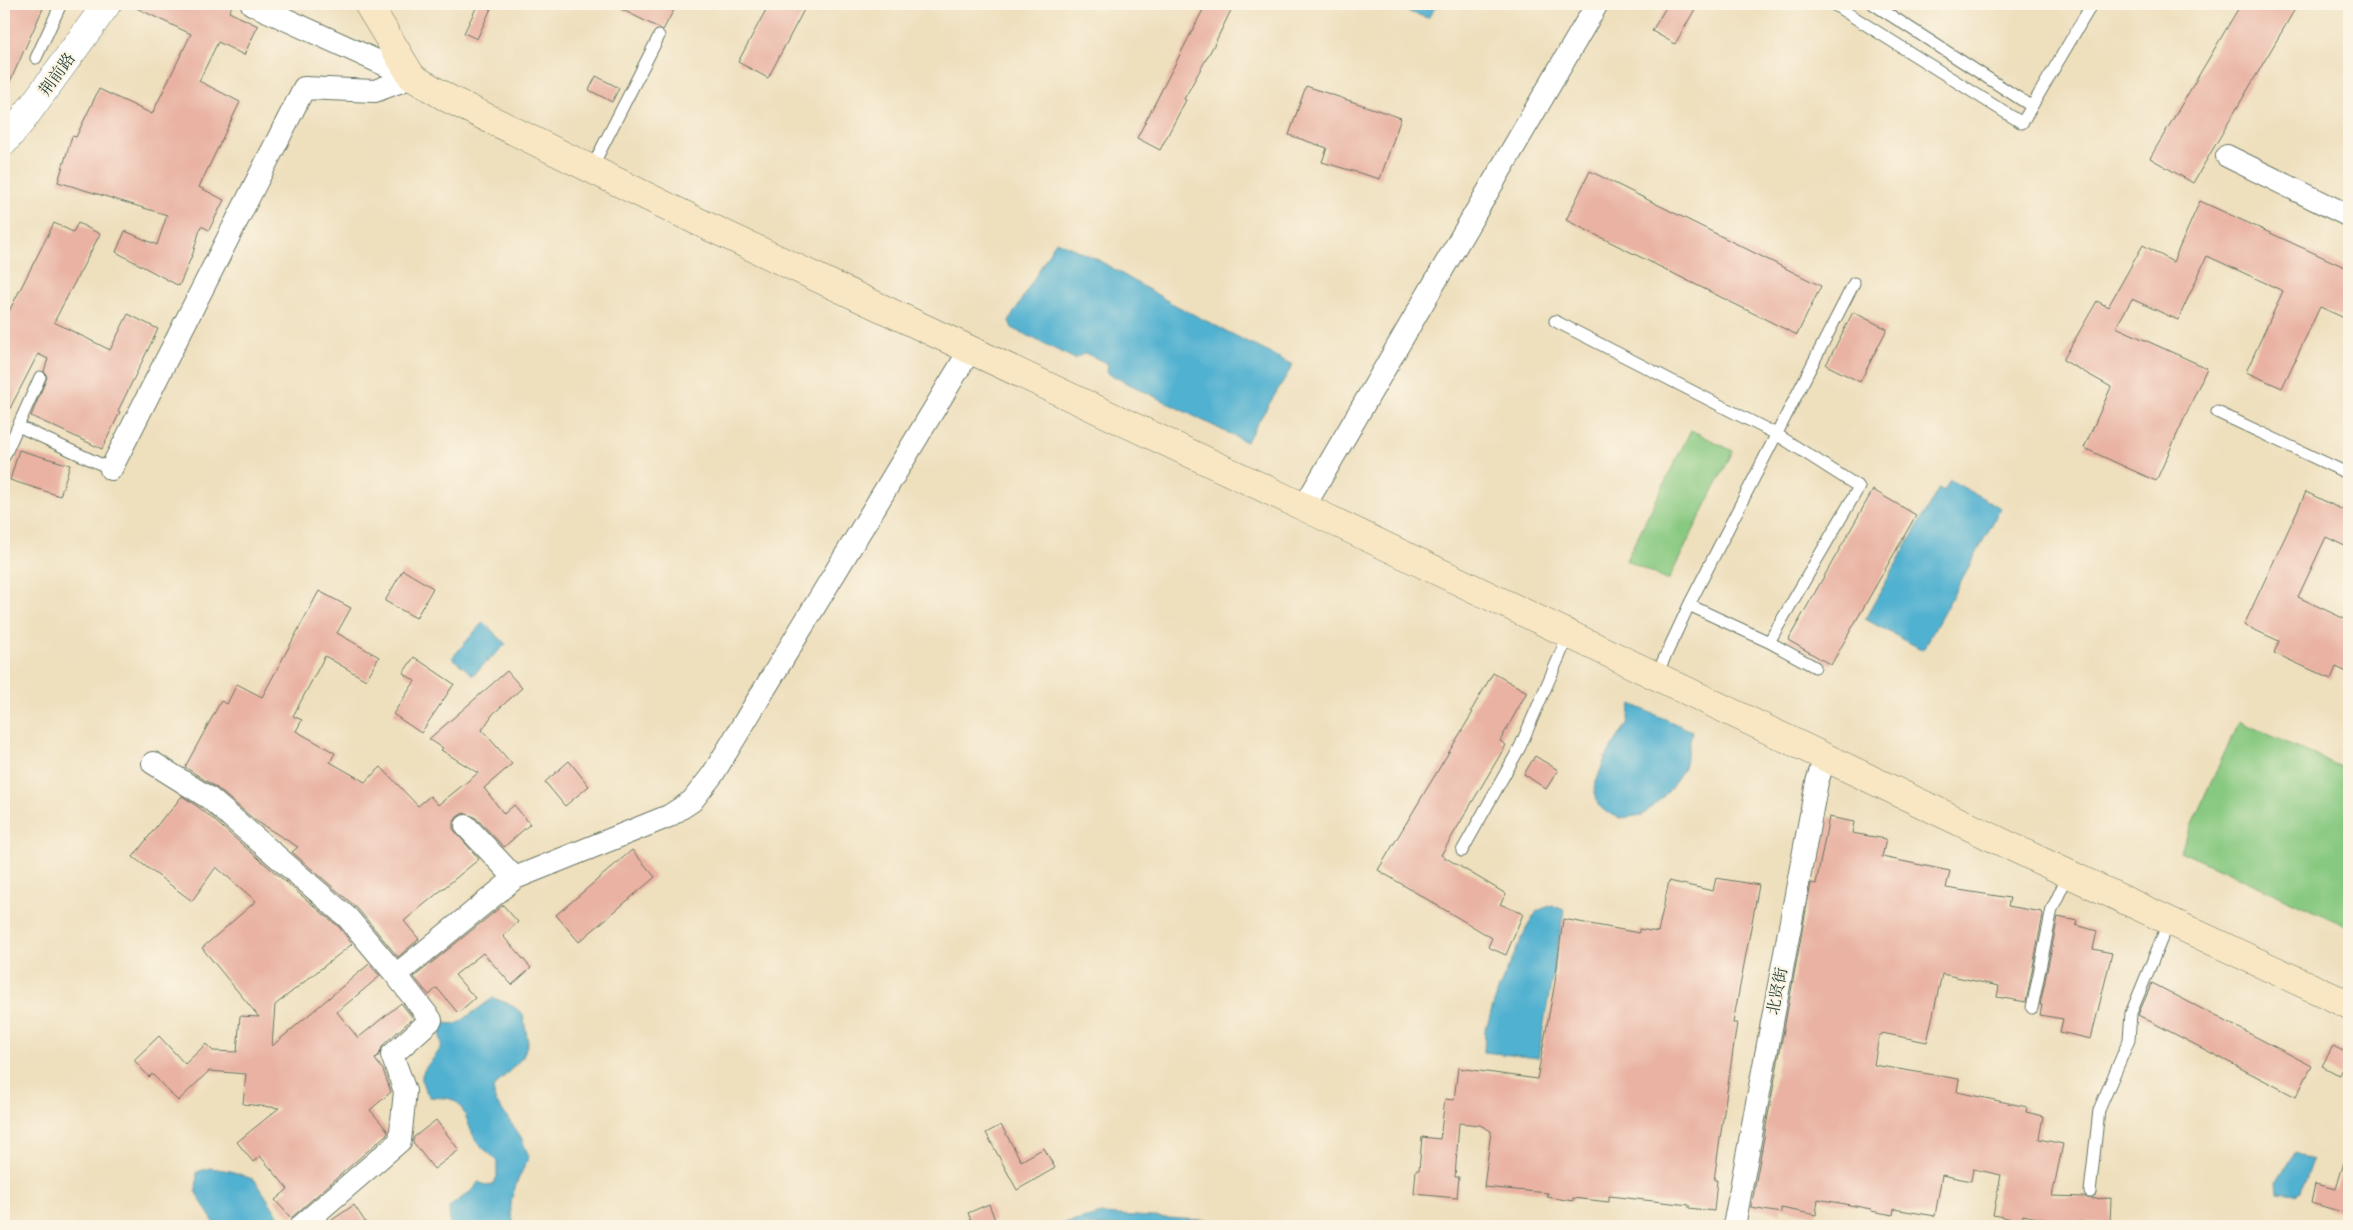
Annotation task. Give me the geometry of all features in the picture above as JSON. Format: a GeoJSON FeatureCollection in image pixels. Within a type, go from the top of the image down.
{"type":"FeatureCollection","features":[{"type":"Feature","properties":{"kind":"main road"},"geometry":{"type":"LineString","coordinates":[[368,4],[412,77],[449,99],[970,350],[2349,1005]]}},
{"type":"Feature","properties":{"kind":"street","name":"荆前路"},"geometry":{"type":"LineString","coordinates":[[4,142],[107,4]]}},
{"type":"Feature","properties":{"kind":"street"},"geometry":{"type":"LineString","coordinates":[[252,4],[412,77]]}},
{"type":"Feature","properties":{"kind":"street"},"geometry":{"type":"LineString","coordinates":[[1304,507],[1597,4]]}},
{"type":"Feature","properties":{"kind":"street"},"geometry":{"type":"LineString","coordinates":[[111,469],[304,88],[375,91],[412,77]]}},
{"type":"Feature","properties":{"kind":"street"},"geometry":{"type":"LineString","coordinates":[[2227,156],[2349,216]]}},
{"type":"Feature","properties":{"kind":"street"},"geometry":{"type":"LineString","coordinates":[[396,975],[515,878],[669,816],[692,801],[713,774],[970,350]]}},
{"type":"Feature","properties":{"kind":"street","name":"北贤街"},"geometry":{"type":"LineString","coordinates":[[1734,1226],[1816,792],[1825,757]]}},
{"type":"Feature","properties":{"kind":"street"},"geometry":{"type":"LineString","coordinates":[[153,763],[209,798],[348,918],[431,1020],[392,1055],[405,1091],[400,1141],[302,1226]]}},
{"type":"Feature","properties":{"kind":"street"},"geometry":{"type":"LineString","coordinates":[[466,826],[515,878]]}},
{"type":"Feature","properties":{"kind":"lane"},"geometry":{"type":"LineString","coordinates":[[36,58],[61,4]]}},
{"type":"Feature","properties":{"kind":"lane"},"geometry":{"type":"LineString","coordinates":[[1833,4],[2022,123],[2092,4]]}},
{"type":"Feature","properties":{"kind":"lane"},"geometry":{"type":"LineString","coordinates":[[1873,4],[2031,106]]}},
{"type":"Feature","properties":{"kind":"lane"},"geometry":{"type":"LineString","coordinates":[[591,169],[658,36]]}},
{"type":"Feature","properties":{"kind":"lane"},"geometry":{"type":"LineString","coordinates":[[1656,676],[1689,605],[1854,283]]}},
{"type":"Feature","properties":{"kind":"lane"},"geometry":{"type":"LineString","coordinates":[[1555,321],[1776,434],[1859,487],[1769,642]]}},
{"type":"Feature","properties":{"kind":"lane"},"geometry":{"type":"LineString","coordinates":[[4,457],[40,377]]}},
{"type":"Feature","properties":{"kind":"lane"},"geometry":{"type":"LineString","coordinates":[[2217,412],[2349,474]]}},
{"type":"Feature","properties":{"kind":"lane"},"geometry":{"type":"LineString","coordinates":[[18,426],[111,469]]}},
{"type":"Feature","properties":{"kind":"lane"},"geometry":{"type":"LineString","coordinates":[[1689,605],[1769,642],[1815,667]]}},
{"type":"Feature","properties":{"kind":"lane"},"geometry":{"type":"LineString","coordinates":[[1462,851],[1520,747],[1569,634]]}},
{"type":"Feature","properties":{"kind":"lane"},"geometry":{"type":"LineString","coordinates":[[2032,1008],[2052,909],[2068,873]]}},
{"type":"Feature","properties":{"kind":"lane"},"geometry":{"type":"LineString","coordinates":[[2090,1192],[2098,1110],[2129,1040],[2130,1014],[2169,921]]}},
{"type":"Feature","properties":{"kind":"green space"},"geometry":{"type":"Polygon","coordinates":[[[1691,430],[1733,451],[1668,581],[1626,560],[1691,430]]]}},
{"type":"Feature","properties":{"kind":"green space"},"geometry":{"type":"Polygon","coordinates":[[[2239,721],[2349,771],[2349,927],[2180,851],[2239,721]]]}},
{"type":"Feature","properties":{"kind":"water"},"geometry":{"type":"Polygon","coordinates":[[[1385,4],[1438,4],[1428,18],[1385,4]]]}},
{"type":"Feature","properties":{"kind":"water"},"geometry":{"type":"Polygon","coordinates":[[[1056,241],[1095,258],[1173,304],[1293,365],[1246,442],[1107,373],[1108,364],[1085,353],[1075,359],[1012,328],[1009,321],[1056,241]]]}},
{"type":"Feature","properties":{"kind":"water"},"geometry":{"type":"Polygon","coordinates":[[[1950,480],[2001,508],[1923,650],[1865,619],[1939,488],[1944,491],[1950,480]]]}},
{"type":"Feature","properties":{"kind":"water"},"geometry":{"type":"Polygon","coordinates":[[[483,622],[506,644],[473,675],[452,658],[483,622]]]}},
{"type":"Feature","properties":{"kind":"water"},"geometry":{"type":"Polygon","coordinates":[[[1631,704],[1692,731],[1684,768],[1668,792],[1643,815],[1620,818],[1606,812],[1598,805],[1594,788],[1605,758],[1628,722],[1631,704]]]}},
{"type":"Feature","properties":{"kind":"water"},"geometry":{"type":"Polygon","coordinates":[[[1552,905],[1564,910],[1538,1058],[1484,1052],[1485,1031],[1499,988],[1526,929],[1537,911],[1552,905]]]}},
{"type":"Feature","properties":{"kind":"water"},"geometry":{"type":"Polygon","coordinates":[[[493,998],[510,1004],[523,1014],[528,1042],[523,1057],[493,1088],[495,1100],[521,1137],[529,1157],[517,1182],[512,1200],[512,1218],[516,1226],[450,1226],[449,1207],[474,1189],[478,1182],[486,1185],[493,1184],[497,1177],[497,1161],[478,1143],[458,1103],[451,1099],[430,1097],[424,1088],[422,1074],[442,1045],[440,1036],[443,1023],[457,1024],[493,998]]]}},
{"type":"Feature","properties":{"kind":"water"},"geometry":{"type":"Polygon","coordinates":[[[2295,1153],[2312,1160],[2301,1191],[2296,1194],[2278,1192],[2277,1182],[2295,1153]]]}},
{"type":"Feature","properties":{"kind":"water"},"geometry":{"type":"Polygon","coordinates":[[[210,1168],[231,1171],[255,1180],[281,1220],[281,1226],[216,1226],[196,1193],[197,1172],[210,1168]]]}},
{"type":"Feature","properties":{"kind":"water"},"geometry":{"type":"Polygon","coordinates":[[[1102,1214],[1300,1226],[1055,1226],[1102,1214]]]}},
{"type":"Feature","properties":{"kind":"building"},"geometry":{"type":"Polygon","coordinates":[[[6,4],[45,4],[4,95],[4,10],[6,4]]]}},
{"type":"Feature","properties":{"kind":"building"},"geometry":{"type":"Polygon","coordinates":[[[128,4],[233,4],[229,12],[258,26],[244,55],[218,42],[199,81],[240,102],[199,187],[224,200],[209,230],[201,226],[193,253],[179,286],[116,252],[125,231],[157,245],[167,215],[58,182],[72,136],[76,137],[99,89],[152,114],[191,34],[128,4]]]}},
{"type":"Feature","properties":{"kind":"building"},"geometry":{"type":"Polygon","coordinates":[[[478,4],[493,4],[477,39],[464,33],[478,4]]]}},
{"type":"Feature","properties":{"kind":"building"},"geometry":{"type":"Polygon","coordinates":[[[611,4],[677,4],[663,30],[611,4]]]}},
{"type":"Feature","properties":{"kind":"building"},"geometry":{"type":"Polygon","coordinates":[[[769,4],[807,4],[768,78],[738,62],[769,4]]]}},
{"type":"Feature","properties":{"kind":"building"},"geometry":{"type":"Polygon","coordinates":[[[1206,4],[1234,4],[1184,99],[1186,100],[1160,150],[1137,138],[1206,4]]]}},
{"type":"Feature","properties":{"kind":"building"},"geometry":{"type":"Polygon","coordinates":[[[1668,4],[1698,4],[1675,44],[1652,31],[1668,4]]]}},
{"type":"Feature","properties":{"kind":"building"},"geometry":{"type":"Polygon","coordinates":[[[2241,4],[2298,4],[2193,183],[2150,158],[2241,4]]]}},
{"type":"Feature","properties":{"kind":"building"},"geometry":{"type":"Polygon","coordinates":[[[596,76],[619,88],[612,102],[589,90],[596,76]]]}},
{"type":"Feature","properties":{"kind":"building"},"geometry":{"type":"Polygon","coordinates":[[[1306,86],[1401,118],[1380,179],[1322,162],[1327,148],[1289,135],[1306,86]]]}},
{"type":"Feature","properties":{"kind":"building"},"geometry":{"type":"Polygon","coordinates":[[[1590,171],[1821,286],[1797,335],[1566,220],[1590,171]]]}},
{"type":"Feature","properties":{"kind":"building"},"geometry":{"type":"Polygon","coordinates":[[[2200,201],[2349,269],[2349,320],[2320,307],[2282,388],[2246,372],[2283,291],[2207,256],[2178,320],[2132,299],[2116,327],[2207,368],[2156,481],[2084,448],[2111,387],[2063,360],[2097,301],[2108,307],[2143,245],[2173,262],[2200,201]]]}},
{"type":"Feature","properties":{"kind":"building"},"geometry":{"type":"Polygon","coordinates":[[[54,223],[73,232],[78,223],[100,234],[54,322],[110,350],[128,314],[158,329],[118,411],[120,412],[102,449],[31,416],[47,377],[44,371],[48,359],[38,354],[4,420],[4,321],[54,223]]]}},
{"type":"Feature","properties":{"kind":"building"},"geometry":{"type":"Polygon","coordinates":[[[1853,312],[1887,329],[1860,382],[1826,365],[1853,312]]]}},
{"type":"Feature","properties":{"kind":"building"},"geometry":{"type":"Polygon","coordinates":[[[19,450],[70,465],[60,496],[10,480],[19,450]]]}},
{"type":"Feature","properties":{"kind":"building"},"geometry":{"type":"Polygon","coordinates":[[[1873,490],[1916,515],[1831,665],[1788,640],[1873,490]]]}},
{"type":"Feature","properties":{"kind":"building"},"geometry":{"type":"Polygon","coordinates":[[[2306,492],[2349,513],[2349,548],[2326,537],[2298,597],[2349,621],[2349,673],[2336,667],[2331,679],[2274,653],[2279,641],[2244,625],[2306,492]]]}},
{"type":"Feature","properties":{"kind":"building"},"geometry":{"type":"Polygon","coordinates":[[[403,570],[433,588],[416,618],[385,601],[403,570]]]}},
{"type":"Feature","properties":{"kind":"building"},"geometry":{"type":"Polygon","coordinates":[[[319,591],[351,608],[337,633],[379,657],[366,680],[325,656],[293,716],[302,720],[296,731],[335,753],[330,762],[365,782],[381,767],[418,806],[430,796],[438,805],[478,773],[441,750],[443,748],[429,739],[507,671],[522,688],[493,714],[482,730],[512,764],[484,788],[504,814],[514,805],[530,824],[504,847],[475,817],[463,813],[457,817],[453,823],[453,829],[479,859],[404,921],[419,939],[398,957],[357,908],[292,852],[298,847],[256,821],[217,788],[185,767],[221,701],[227,704],[237,684],[262,697],[319,591]]]}},
{"type":"Feature","properties":{"kind":"building"},"geometry":{"type":"Polygon","coordinates":[[[414,657],[454,684],[421,733],[393,714],[415,681],[403,673],[414,657]]]}},
{"type":"Feature","properties":{"kind":"building"},"geometry":{"type":"Polygon","coordinates":[[[1493,673],[1527,692],[1500,741],[1506,745],[1441,855],[1506,894],[1500,904],[1523,914],[1506,955],[1488,947],[1492,938],[1378,870],[1473,712],[1471,711],[1493,673]]]}},
{"type":"Feature","properties":{"kind":"building"},"geometry":{"type":"Polygon","coordinates":[[[1535,756],[1558,770],[1546,789],[1524,774],[1535,756]]]}},
{"type":"Feature","properties":{"kind":"building"},"geometry":{"type":"Polygon","coordinates":[[[569,761],[589,786],[565,806],[545,782],[569,761]]]}},
{"type":"Feature","properties":{"kind":"building"},"geometry":{"type":"Polygon","coordinates":[[[182,796],[201,809],[339,927],[352,944],[275,1005],[272,1046],[369,964],[380,976],[337,1012],[358,1038],[401,1003],[413,1018],[383,1045],[375,1059],[383,1070],[391,1092],[370,1110],[388,1131],[387,1134],[291,1218],[275,1200],[288,1189],[260,1156],[253,1162],[237,1142],[279,1108],[243,1104],[246,1074],[209,1071],[178,1101],[152,1074],[149,1077],[134,1060],[159,1036],[185,1064],[206,1044],[213,1051],[237,1052],[240,1016],[259,1017],[202,948],[256,901],[216,867],[192,901],[133,857],[182,796]]]}},
{"type":"Feature","properties":{"kind":"building"},"geometry":{"type":"Polygon","coordinates":[[[1829,817],[1854,822],[1852,833],[1886,839],[1882,857],[1950,871],[1946,888],[2010,898],[2008,906],[2042,912],[2043,915],[2026,1002],[1997,997],[1999,986],[1942,974],[1927,1042],[1882,1033],[1882,1035],[1879,1035],[1874,1065],[1959,1079],[1957,1092],[2027,1107],[2026,1112],[2043,1116],[2039,1139],[2063,1144],[2052,1196],[2085,1197],[2090,1199],[2111,1198],[2110,1223],[2052,1221],[2023,1215],[2022,1221],[1993,1215],[2001,1175],[1973,1169],[1971,1181],[1942,1175],[1935,1216],[1894,1209],[1893,1215],[1818,1199],[1816,1215],[1781,1208],[1781,1213],[1751,1208],[1811,883],[1816,884],[1829,817]]]}},
{"type":"Feature","properties":{"kind":"building"},"geometry":{"type":"Polygon","coordinates":[[[632,850],[655,877],[579,942],[556,915],[632,850]]]}},
{"type":"Feature","properties":{"kind":"building"},"geometry":{"type":"Polygon","coordinates":[[[1716,878],[1759,885],[1733,1023],[1737,1023],[1714,1180],[1717,1180],[1714,1211],[1689,1208],[1689,1205],[1609,1196],[1609,1202],[1573,1198],[1573,1201],[1547,1197],[1548,1193],[1484,1187],[1491,1131],[1480,1125],[1459,1123],[1455,1177],[1459,1177],[1457,1198],[1414,1194],[1416,1170],[1419,1170],[1422,1137],[1440,1139],[1445,1099],[1454,1100],[1458,1068],[1537,1079],[1555,982],[1563,919],[1639,933],[1639,929],[1658,932],[1669,881],[1713,891],[1716,878]]]}},
{"type":"Feature","properties":{"kind":"building"},"geometry":{"type":"Polygon","coordinates":[[[503,905],[518,922],[503,936],[531,968],[512,985],[483,953],[455,975],[475,998],[458,1013],[437,988],[429,995],[414,977],[503,905]]]}},
{"type":"Feature","properties":{"kind":"building"},"geometry":{"type":"Polygon","coordinates":[[[2058,917],[2077,921],[2076,925],[2097,931],[2093,949],[2112,953],[2091,1039],[2060,1032],[2063,1019],[2040,1015],[2042,1005],[2040,1005],[2058,917]]]}},
{"type":"Feature","properties":{"kind":"building"},"geometry":{"type":"Polygon","coordinates":[[[2152,983],[2312,1066],[2296,1097],[2138,1015],[2152,983]]]}},
{"type":"Feature","properties":{"kind":"building"},"geometry":{"type":"Polygon","coordinates":[[[2333,1046],[2349,1054],[2339,1075],[2322,1066],[2333,1046]]]}},
{"type":"Feature","properties":{"kind":"building"},"geometry":{"type":"Polygon","coordinates":[[[436,1120],[459,1150],[434,1169],[413,1142],[414,1137],[436,1120]]]}},
{"type":"Feature","properties":{"kind":"building"},"geometry":{"type":"Polygon","coordinates":[[[1001,1125],[1021,1161],[1044,1148],[1055,1168],[1017,1190],[986,1133],[1001,1125]]]}},
{"type":"Feature","properties":{"kind":"building"},"geometry":{"type":"Polygon","coordinates":[[[2345,1159],[2349,1160],[2349,1214],[2311,1203],[2315,1184],[2336,1189],[2345,1159]]]}},
{"type":"Feature","properties":{"kind":"building"},"geometry":{"type":"Polygon","coordinates":[[[989,1204],[995,1220],[980,1226],[974,1226],[968,1213],[989,1204]]]}},
{"type":"Feature","properties":{"kind":"building"},"geometry":{"type":"Polygon","coordinates":[[[354,1205],[368,1226],[323,1226],[354,1205]]]}}]}
